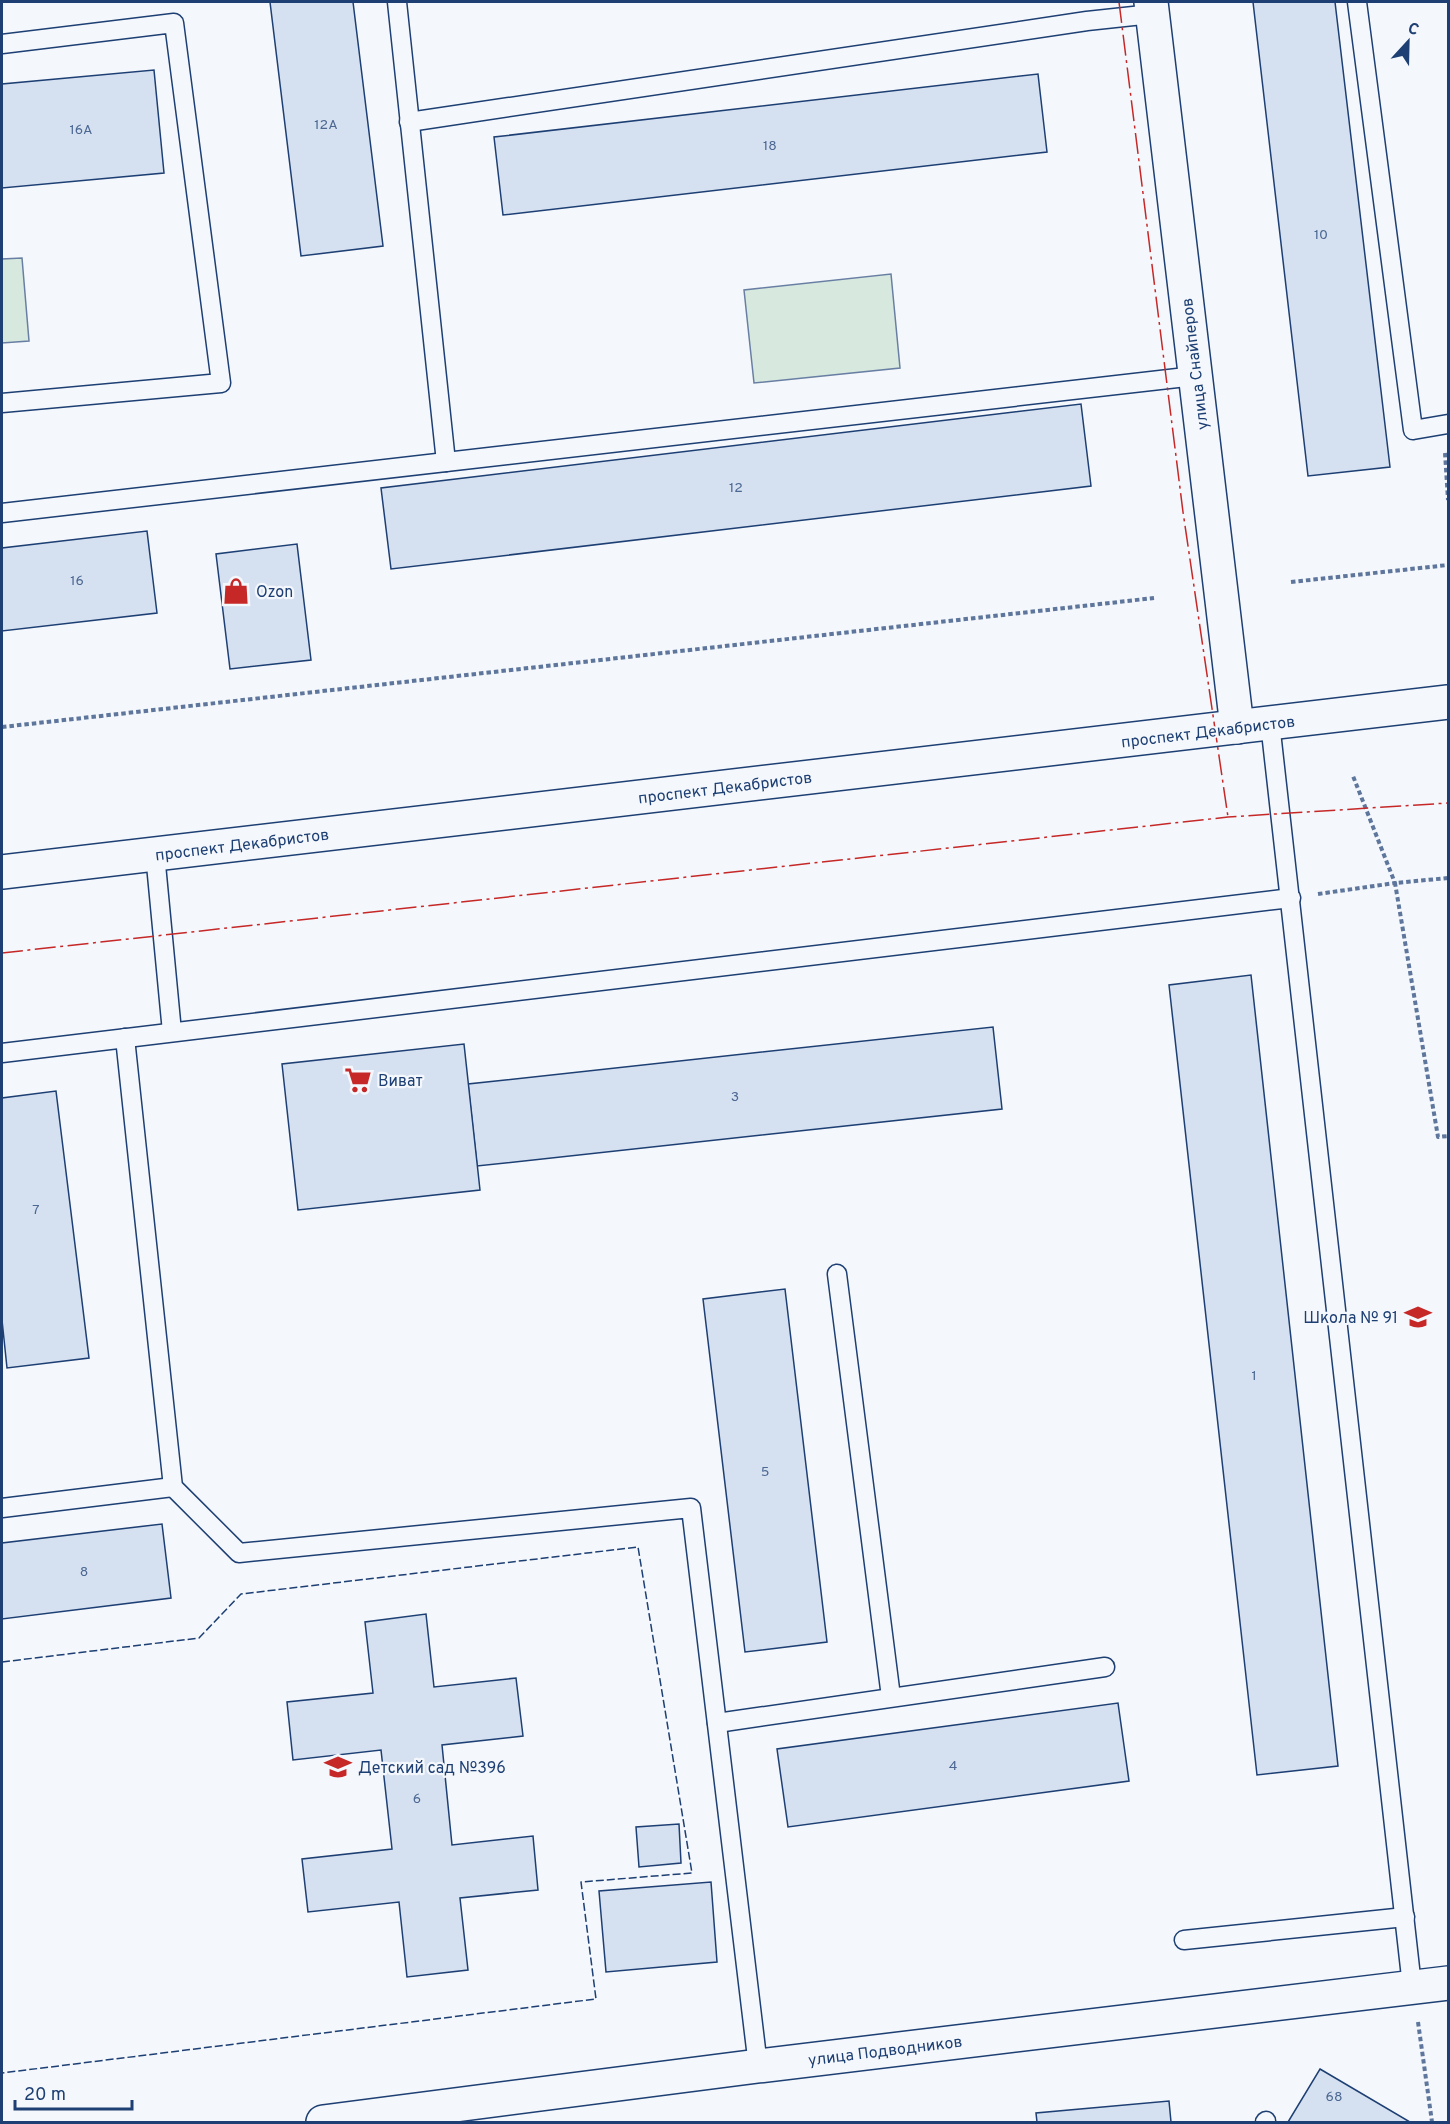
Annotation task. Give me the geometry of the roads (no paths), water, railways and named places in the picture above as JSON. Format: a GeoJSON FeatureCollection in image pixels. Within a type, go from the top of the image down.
{"type":"FeatureCollection","features":[{"type":"Feature","properties":{"kind":"street","name":"улица Снайперов"},"geometry":{"type":"LineString","coordinates":[[1152,8],[1237,727]]}},
{"type":"Feature","properties":{"kind":"street","name":"проспект Декабристов"},"geometry":{"type":"LineString","coordinates":[[2,872],[1449,702]]}},
{"type":"Feature","properties":{"kind":"street","name":"улица Подводников"},"geometry":{"type":"LineString","coordinates":[[322,2122],[758,2066],[1449,1983]]}},
{"type":"Feature","properties":{"kind":"lane"},"geometry":{"type":"LineString","coordinates":[[396,2],[446,462]]}},
{"type":"Feature","properties":{"kind":"lane"},"geometry":{"type":"LineString","coordinates":[[1357,2],[1413,430],[1445,425]]}},
{"type":"Feature","properties":{"kind":"lane"},"geometry":{"type":"LineString","coordinates":[[409,122],[1087,21],[1152,8]]}},
{"type":"Feature","properties":{"kind":"lane"},"geometry":{"type":"LineString","coordinates":[[2,44],[174,23],[221,383],[2,403]]}},
{"type":"Feature","properties":{"kind":"lane"},"geometry":{"type":"LineString","coordinates":[[2,513],[1195,376]]}},
{"type":"Feature","properties":{"kind":"lane"},"geometry":{"type":"LineString","coordinates":[[1270,723],[1412,1986]]}},
{"type":"Feature","properties":{"kind":"lane"},"geometry":{"type":"LineString","coordinates":[[155,854],[172,1032]]}},
{"type":"Feature","properties":{"kind":"lane"},"geometry":{"type":"LineString","coordinates":[[2,1053],[1291,898]]}},
{"type":"Feature","properties":{"kind":"lane"},"geometry":{"type":"LineString","coordinates":[[125,1038],[173,1487],[238,1553],[691,1508],[758,2066]]}},
{"type":"Feature","properties":{"kind":"lane"},"geometry":{"type":"LineString","coordinates":[[837,1274],[891,1697]]}},
{"type":"Feature","properties":{"kind":"lane"},"geometry":{"type":"LineString","coordinates":[[2,1508],[173,1487]]}},
{"type":"Feature","properties":{"kind":"lane"},"geometry":{"type":"LineString","coordinates":[[717,1723],[1105,1667]]}},
{"type":"Feature","properties":{"kind":"lane"},"geometry":{"type":"LineString","coordinates":[[1184,1940],[1405,1917]]}},
{"type":"Feature","properties":{"kind":"place","name":"Ozon"},"geometry":{"type":"Point","coordinates":[236,591]}},
{"type":"Feature","properties":{"kind":"place","name":"Виват"},"geometry":{"type":"Point","coordinates":[358,1080]}},
{"type":"Feature","properties":{"kind":"place","name":"Школа № 91"},"geometry":{"type":"Point","coordinates":[1418,1317]}},
{"type":"Feature","properties":{"kind":"place","name":"Детский сад №396"},"geometry":{"type":"Point","coordinates":[338,1767]}}]}
